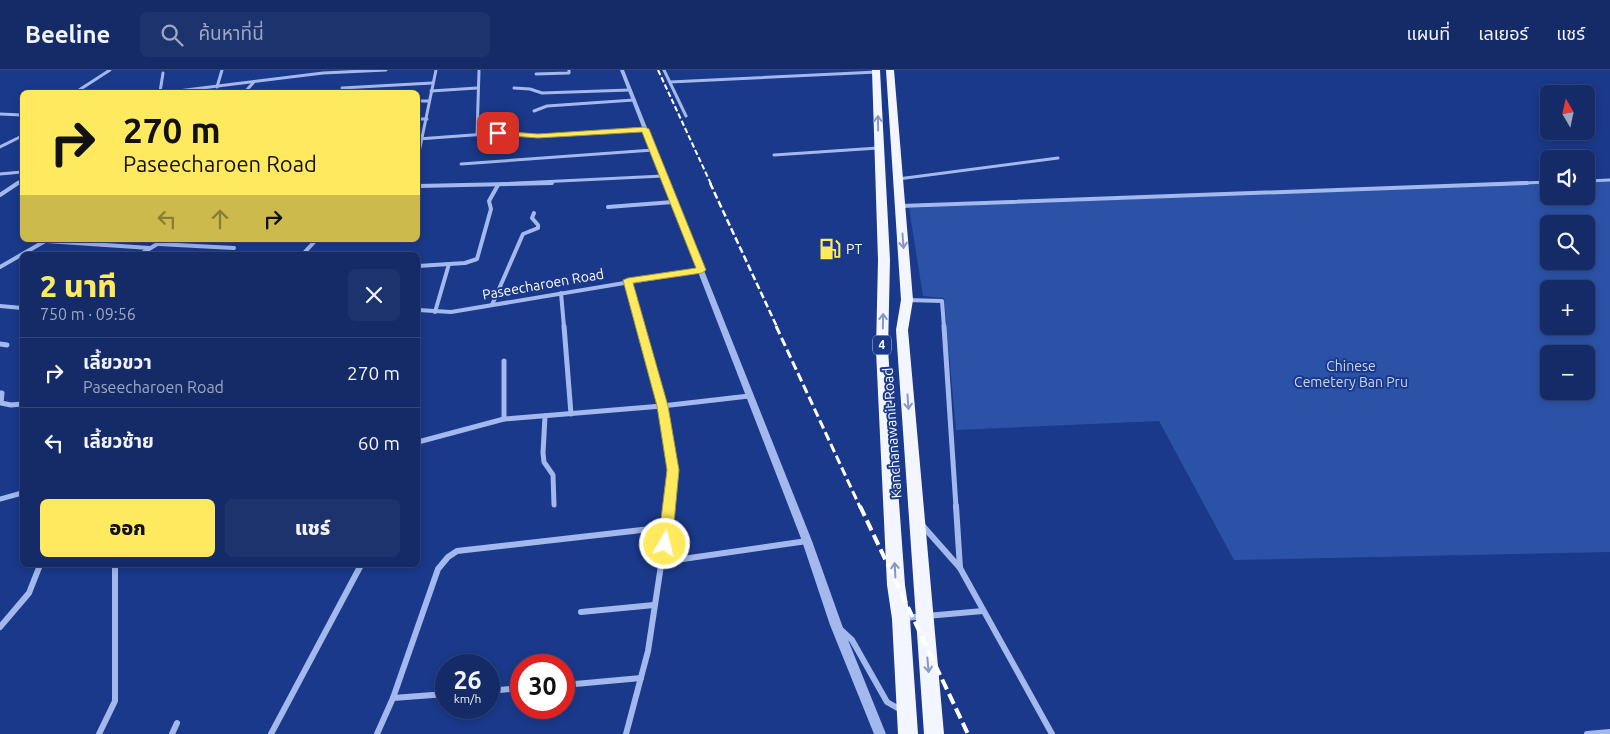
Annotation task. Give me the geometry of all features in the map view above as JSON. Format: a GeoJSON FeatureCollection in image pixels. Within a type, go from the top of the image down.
{"type":"FeatureCollection","features":[{"type":"Feature","properties":{"kind":"highway","name":"Kanchanawanit Road"},"geometry":{"type":"LineString","coordinates":[[881,71],[878,148],[884,260],[882,350],[896,585],[902,619],[908,734]]}},
{"type":"Feature","properties":{"kind":"highway","name":"Kanchanawanit Road"},"geometry":{"type":"LineString","coordinates":[[881,71],[901,206],[907,300],[902,330],[905,350],[923,616],[934,734]]}},
{"type":"Feature","properties":{"kind":"highway"},"geometry":{"type":"LineString","coordinates":[[882,350],[905,350]]}},
{"type":"Feature","properties":{"kind":"street"},"geometry":{"type":"LineString","coordinates":[[79,90],[110,70]]}},
{"type":"Feature","properties":{"kind":"street"},"geometry":{"type":"LineString","coordinates":[[217,87],[222,70]]}},
{"type":"Feature","properties":{"kind":"street"},"geometry":{"type":"LineString","coordinates":[[189,90],[323,73],[386,70]]}},
{"type":"Feature","properties":{"kind":"street"},"geometry":{"type":"LineString","coordinates":[[436,70],[427,118],[420,139],[502,133],[538,136],[645,129]]}},
{"type":"Feature","properties":{"kind":"street"},"geometry":{"type":"LineString","coordinates":[[536,74],[569,73],[569,70]]}},
{"type":"Feature","properties":{"kind":"street"},"geometry":{"type":"LineString","coordinates":[[622,70],[702,270],[749,396],[807,541],[836,626],[880,734]]}},
{"type":"Feature","properties":{"kind":"street"},"geometry":{"type":"LineString","coordinates":[[664,70],[686,116]]}},
{"type":"Feature","properties":{"kind":"street"},"geometry":{"type":"LineString","coordinates":[[670,82],[881,71]]}},
{"type":"Feature","properties":{"kind":"street"},"geometry":{"type":"LineString","coordinates":[[476,135],[479,72]]}},
{"type":"Feature","properties":{"kind":"street"},"geometry":{"type":"LineString","coordinates":[[160,90],[163,73]]}},
{"type":"Feature","properties":{"kind":"street"},"geometry":{"type":"LineString","coordinates":[[247,90],[253,82]]}},
{"type":"Feature","properties":{"kind":"street"},"geometry":{"type":"LineString","coordinates":[[342,88],[432,84]]}},
{"type":"Feature","properties":{"kind":"street"},"geometry":{"type":"LineString","coordinates":[[431,91],[477,88]]}},
{"type":"Feature","properties":{"kind":"street"},"geometry":{"type":"LineString","coordinates":[[514,88],[530,89],[540,93],[630,90]]}},
{"type":"Feature","properties":{"kind":"street"},"geometry":{"type":"LineString","coordinates":[[534,111],[547,106],[634,100]]}},
{"type":"Feature","properties":{"kind":"street"},"geometry":{"type":"LineString","coordinates":[[420,101],[430,101]]}},
{"type":"Feature","properties":{"kind":"street"},"geometry":{"type":"LineString","coordinates":[[0,114],[20,115]]}},
{"type":"Feature","properties":{"kind":"street"},"geometry":{"type":"LineString","coordinates":[[420,119],[427,118]]}},
{"type":"Feature","properties":{"kind":"street"},"geometry":{"type":"LineString","coordinates":[[0,147],[20,137]]}},
{"type":"Feature","properties":{"kind":"street"},"geometry":{"type":"LineString","coordinates":[[774,155],[878,148]]}},
{"type":"Feature","properties":{"kind":"street"},"geometry":{"type":"LineString","coordinates":[[461,164],[653,150]]}},
{"type":"Feature","properties":{"kind":"street"},"geometry":{"type":"LineString","coordinates":[[898,179],[1058,158]]}},
{"type":"Feature","properties":{"kind":"street"},"geometry":{"type":"LineString","coordinates":[[0,174],[20,172]]}},
{"type":"Feature","properties":{"kind":"street"},"geometry":{"type":"LineString","coordinates":[[420,186],[498,185],[663,176]]}},
{"type":"Feature","properties":{"kind":"street"},"geometry":{"type":"LineString","coordinates":[[1595,181],[1610,180]]}},
{"type":"Feature","properties":{"kind":"street"},"geometry":{"type":"LineString","coordinates":[[0,195],[20,181]]}},
{"type":"Feature","properties":{"kind":"street"},"geometry":{"type":"LineString","coordinates":[[901,206],[1540,182]]}},
{"type":"Feature","properties":{"kind":"street"},"geometry":{"type":"LineString","coordinates":[[420,266],[471,262],[478,259],[491,210],[489,200],[498,185]]}},
{"type":"Feature","properties":{"kind":"street"},"geometry":{"type":"LineString","coordinates":[[608,206],[674,202]]}},
{"type":"Feature","properties":{"kind":"street"},"geometry":{"type":"LineString","coordinates":[[492,305],[520,239],[524,233],[538,228],[538,224],[532,218],[534,213]]}},
{"type":"Feature","properties":{"kind":"street"},"geometry":{"type":"LineString","coordinates":[[26,252],[44,242]]}},
{"type":"Feature","properties":{"kind":"street"},"geometry":{"type":"LineString","coordinates":[[73,242],[150,248]]}},
{"type":"Feature","properties":{"kind":"street"},"geometry":{"type":"LineString","coordinates":[[144,252],[161,242]]}},
{"type":"Feature","properties":{"kind":"street"},"geometry":{"type":"LineString","coordinates":[[305,252],[314,242]]}},
{"type":"Feature","properties":{"kind":"street"},"geometry":{"type":"LineString","coordinates":[[158,244],[234,248]]}},
{"type":"Feature","properties":{"kind":"street"},"geometry":{"type":"LineString","coordinates":[[0,267],[20,256]]}},
{"type":"Feature","properties":{"kind":"street"},"geometry":{"type":"LineString","coordinates":[[435,312],[449,264]]}},
{"type":"Feature","properties":{"kind":"street","name":"Paseecharoen Road"},"geometry":{"type":"LineString","coordinates":[[420,310],[451,312],[628,280],[702,270]]}},
{"type":"Feature","properties":{"kind":"street"},"geometry":{"type":"LineString","coordinates":[[626,734],[648,651],[668,527],[673,470],[662,406],[628,280]]}},
{"type":"Feature","properties":{"kind":"street"},"geometry":{"type":"LineString","coordinates":[[561,292],[571,414]]}},
{"type":"Feature","properties":{"kind":"street"},"geometry":{"type":"LineString","coordinates":[[907,300],[942,301],[960,568]]}},
{"type":"Feature","properties":{"kind":"street"},"geometry":{"type":"LineString","coordinates":[[0,306],[20,308]]}},
{"type":"Feature","properties":{"kind":"street"},"geometry":{"type":"LineString","coordinates":[[0,344],[7,345]]}},
{"type":"Feature","properties":{"kind":"street"},"geometry":{"type":"LineString","coordinates":[[504,361],[504,419]]}},
{"type":"Feature","properties":{"kind":"street"},"geometry":{"type":"LineString","coordinates":[[0,393],[2,393],[1,404],[20,404]]}},
{"type":"Feature","properties":{"kind":"street"},"geometry":{"type":"LineString","coordinates":[[420,441],[504,419],[662,406],[749,396]]}},
{"type":"Feature","properties":{"kind":"street"},"geometry":{"type":"LineString","coordinates":[[544,416],[544,462],[553,475],[554,505]]}},
{"type":"Feature","properties":{"kind":"street"},"geometry":{"type":"LineString","coordinates":[[0,499],[20,494]]}},
{"type":"Feature","properties":{"kind":"street"},"geometry":{"type":"LineString","coordinates":[[917,519],[960,568],[1052,734]]}},
{"type":"Feature","properties":{"kind":"street"},"geometry":{"type":"LineString","coordinates":[[377,734],[393,698],[438,569],[448,557],[457,551],[668,527]]}},
{"type":"Feature","properties":{"kind":"street"},"geometry":{"type":"LineString","coordinates":[[662,562],[807,541]]}},
{"type":"Feature","properties":{"kind":"street"},"geometry":{"type":"LineString","coordinates":[[0,627],[29,593],[39,567]]}},
{"type":"Feature","properties":{"kind":"street"},"geometry":{"type":"LineString","coordinates":[[99,734],[115,701],[115,567]]}},
{"type":"Feature","properties":{"kind":"street"},"geometry":{"type":"LineString","coordinates":[[271,734],[360,567]]}},
{"type":"Feature","properties":{"kind":"street"},"geometry":{"type":"LineString","coordinates":[[581,612],[654,605]]}},
{"type":"Feature","properties":{"kind":"street"},"geometry":{"type":"LineString","coordinates":[[902,619],[983,611]]}},
{"type":"Feature","properties":{"kind":"street"},"geometry":{"type":"LineString","coordinates":[[836,626],[852,640],[887,702],[908,714]]}},
{"type":"Feature","properties":{"kind":"street"},"geometry":{"type":"LineString","coordinates":[[575,684],[641,678]]}},
{"type":"Feature","properties":{"kind":"street"},"geometry":{"type":"LineString","coordinates":[[393,698],[435,695]]}},
{"type":"Feature","properties":{"kind":"street"},"geometry":{"type":"LineString","coordinates":[[172,734],[177,723]]}},
{"type":"Feature","properties":{"kind":"street"},"geometry":{"type":"LineString","coordinates":[[1587,734],[1610,732]]}},
{"type":"Feature","properties":{"kind":"green space","name":"Chinese Cemetery Ban Pru"},"geometry":{"type":"Polygon","coordinates":[[[1610,181],[1610,552],[1234,560],[1159,421],[956,430],[944,298],[923,296],[909,208],[1540,183],[1540,205],[1595,205],[1595,182],[1610,181]]]}},
{"type":"Feature","properties":{"kind":"railway"},"geometry":{"type":"LineString","coordinates":[[658,70],[711,184]]}},
{"type":"Feature","properties":{"kind":"railway"},"geometry":{"type":"LineString","coordinates":[[710,183],[777,327]]}},
{"type":"Feature","properties":{"kind":"railway"},"geometry":{"type":"LineString","coordinates":[[776,326],[860,507]]}},
{"type":"Feature","properties":{"kind":"railway"},"geometry":{"type":"LineString","coordinates":[[860,506],[968,734]]}},
{"type":"Feature","properties":{"kind":"place","name":"PT"},"geometry":{"type":"Point","coordinates":[830,249]}},
{"type":"Feature","properties":{"kind":"route"},"geometry":{"type":"LineString","coordinates":[[498,133],[538,136],[645,129],[702,270],[628,280],[662,406],[673,470],[665,544]]}}]}
